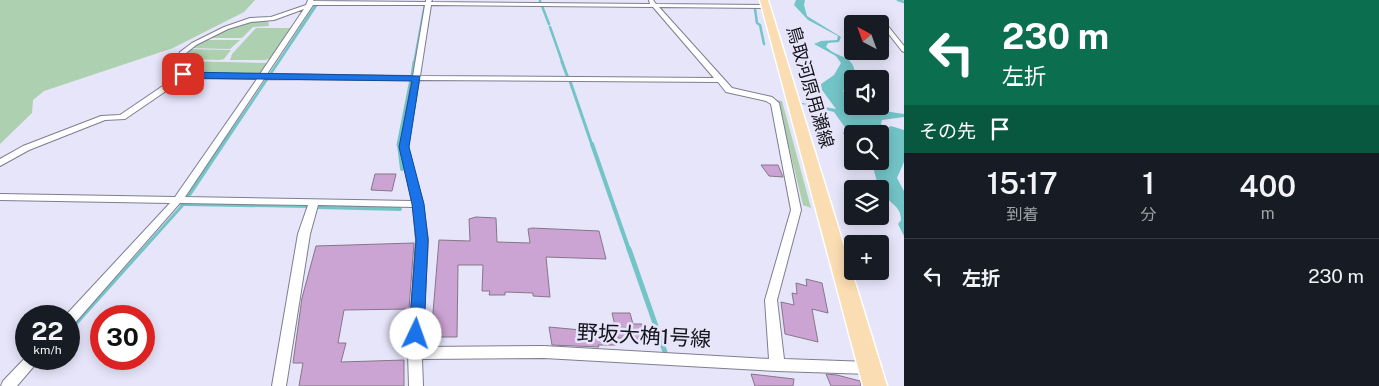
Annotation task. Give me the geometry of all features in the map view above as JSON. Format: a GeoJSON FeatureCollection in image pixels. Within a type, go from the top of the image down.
{"type":"FeatureCollection","features":[{"type":"Feature","properties":{"kind":"main road","name":"鳥取河原用瀬線"},"geometry":{"type":"LineString","coordinates":[[765,3],[875,386]]}},
{"type":"Feature","properties":{"kind":"street"},"geometry":{"type":"LineString","coordinates":[[80,308],[172,208],[303,17],[311,2]]}},
{"type":"Feature","properties":{"kind":"street"},"geometry":{"type":"LineString","coordinates":[[183,76],[183,66],[178,62],[179,58],[182,53],[194,44],[242,22],[256,19],[272,19],[311,2],[765,3]]}},
{"type":"Feature","properties":{"kind":"street"},"geometry":{"type":"LineString","coordinates":[[416,386],[415,353],[422,240],[418,204],[404,147],[429,2]]}},
{"type":"Feature","properties":{"kind":"street"},"geometry":{"type":"LineString","coordinates":[[652,2],[729,90],[774,102],[796,210],[771,300],[777,365]]}},
{"type":"Feature","properties":{"kind":"street"},"geometry":{"type":"LineString","coordinates":[[281,16],[303,17]]}},
{"type":"Feature","properties":{"kind":"street"},"geometry":{"type":"LineString","coordinates":[[889,31],[904,50]]}},
{"type":"Feature","properties":{"kind":"street"},"geometry":{"type":"LineString","coordinates":[[0,163],[26,148],[104,118],[122,117],[183,76],[721,80]]}},
{"type":"Feature","properties":{"kind":"street"},"geometry":{"type":"LineString","coordinates":[[0,197],[418,204]]}},
{"type":"Feature","properties":{"kind":"street"},"geometry":{"type":"LineString","coordinates":[[279,386],[304,234],[314,203]]}},
{"type":"Feature","properties":{"kind":"street","name":"野坂大桷1号線"},"geometry":{"type":"LineString","coordinates":[[415,353],[544,352],[777,365],[870,368]]}},
{"type":"Feature","properties":{"kind":"street"},"geometry":{"type":"LineString","coordinates":[[8,386],[23,370]]}},
{"type":"Feature","properties":{"kind":"shaded area"},"geometry":{"type":"Polygon","coordinates":[[[0,0],[255,0],[244,12],[173,48],[44,91],[33,100],[32,113],[0,144],[0,0]]]}},
{"type":"Feature","properties":{"kind":"shaded area"},"geometry":{"type":"Polygon","coordinates":[[[796,0],[805,0],[804,5],[807,16],[841,37],[839,42],[828,43],[826,47],[844,57],[844,60],[850,61],[855,70],[844,70],[844,115],[889,115],[889,112],[904,114],[904,117],[882,120],[882,125],[844,126],[834,112],[802,104],[836,109],[822,90],[821,84],[834,75],[841,63],[836,56],[814,44],[821,41],[837,40],[838,36],[808,20],[794,5],[796,0]]]}},
{"type":"Feature","properties":{"kind":"shaded area"},"geometry":{"type":"Polygon","coordinates":[[[315,4],[318,5],[186,203],[310,206],[310,208],[184,206],[95,305],[91,305],[179,207],[315,4]]]}},
{"type":"Feature","properties":{"kind":"shaded area"},"geometry":{"type":"Polygon","coordinates":[[[268,20],[269,26],[253,27],[242,38],[208,38],[242,23],[268,20]]]}},
{"type":"Feature","properties":{"kind":"shaded area"},"geometry":{"type":"Polygon","coordinates":[[[256,28],[293,28],[273,58],[265,60],[230,60],[232,54],[256,28]]]}},
{"type":"Feature","properties":{"kind":"shaded area"},"geometry":{"type":"Polygon","coordinates":[[[207,40],[240,40],[230,49],[190,48],[207,40]]]}},
{"type":"Feature","properties":{"kind":"shaded area"},"geometry":{"type":"Polygon","coordinates":[[[188,49],[231,50],[224,59],[220,60],[182,59],[188,49]]]}},
{"type":"Feature","properties":{"kind":"shaded area"},"geometry":{"type":"Polygon","coordinates":[[[181,61],[270,63],[261,74],[186,74],[181,61]]]}},
{"type":"Feature","properties":{"kind":"shaded area"},"geometry":{"type":"Polygon","coordinates":[[[767,98],[782,101],[811,208],[803,205],[778,102],[767,98]]]}},
{"type":"Feature","properties":{"kind":"shaded area"},"geometry":{"type":"Polygon","coordinates":[[[889,127],[904,130],[904,162],[897,178],[904,191],[904,236],[898,224],[901,220],[900,213],[889,200],[889,180],[877,180],[874,171],[889,170],[889,127]]]}},
{"type":"Feature","properties":{"kind":"shaded area"},"geometry":{"type":"Polygon","coordinates":[[[90,307],[90,311],[80,322],[80,318],[90,307]]]}},
{"type":"Feature","properties":{"kind":"building"},"geometry":{"type":"Polygon","coordinates":[[[761,165],[778,165],[783,177],[769,176],[761,165]]]}},
{"type":"Feature","properties":{"kind":"building"},"geometry":{"type":"Polygon","coordinates":[[[375,174],[396,174],[392,191],[371,190],[375,174]]]}},
{"type":"Feature","properties":{"kind":"building"},"geometry":{"type":"Polygon","coordinates":[[[476,217],[496,218],[497,242],[530,243],[528,229],[532,228],[599,231],[606,259],[546,257],[550,297],[533,296],[533,293],[505,292],[505,295],[489,295],[490,291],[482,291],[483,265],[458,265],[457,337],[431,337],[439,240],[470,241],[469,219],[476,217]]]}},
{"type":"Feature","properties":{"kind":"building"},"geometry":{"type":"Polygon","coordinates":[[[414,243],[409,309],[344,310],[338,343],[346,343],[341,362],[404,360],[404,386],[299,386],[303,363],[293,363],[302,298],[316,246],[414,243]]]}},
{"type":"Feature","properties":{"kind":"building"},"geometry":{"type":"Polygon","coordinates":[[[806,279],[822,283],[828,313],[812,309],[818,342],[785,334],[781,302],[794,305],[792,293],[797,294],[796,283],[807,286],[806,279]]]}},
{"type":"Feature","properties":{"kind":"building"},"geometry":{"type":"Polygon","coordinates":[[[612,313],[630,313],[633,324],[642,324],[647,339],[618,338],[612,313]]]}},
{"type":"Feature","properties":{"kind":"building"},"geometry":{"type":"Polygon","coordinates":[[[549,327],[613,333],[616,345],[598,345],[599,347],[552,345],[549,327]]]}},
{"type":"Feature","properties":{"kind":"building"},"geometry":{"type":"Polygon","coordinates":[[[751,374],[794,379],[793,386],[755,386],[751,374]]]}},
{"type":"Feature","properties":{"kind":"building"},"geometry":{"type":"Polygon","coordinates":[[[826,374],[860,381],[861,386],[831,386],[826,374]]]}},
{"type":"Feature","properties":{"kind":"waterway"},"geometry":{"type":"LineString","coordinates":[[898,0],[904,2]]}},
{"type":"Feature","properties":{"kind":"waterway"},"geometry":{"type":"LineString","coordinates":[[414,64],[425,4]]}},
{"type":"Feature","properties":{"kind":"waterway"},"geometry":{"type":"LineString","coordinates":[[542,6],[549,24]]}},
{"type":"Feature","properties":{"kind":"waterway"},"geometry":{"type":"LineString","coordinates":[[755,9],[757,23],[760,25],[764,44]]}},
{"type":"Feature","properties":{"kind":"waterway"},"geometry":{"type":"LineString","coordinates":[[550,27],[563,64]]}},
{"type":"Feature","properties":{"kind":"waterway"},"geometry":{"type":"LineString","coordinates":[[412,76],[414,62]]}},
{"type":"Feature","properties":{"kind":"waterway"},"geometry":{"type":"LineString","coordinates":[[562,62],[568,78]]}},
{"type":"Feature","properties":{"kind":"waterway"},"geometry":{"type":"LineString","coordinates":[[398,145],[411,79]]}},
{"type":"Feature","properties":{"kind":"waterway"},"geometry":{"type":"LineString","coordinates":[[570,81],[592,145]]}},
{"type":"Feature","properties":{"kind":"waterway"},"geometry":{"type":"LineString","coordinates":[[399,144],[402,169]]}},
{"type":"Feature","properties":{"kind":"waterway"},"geometry":{"type":"LineString","coordinates":[[592,144],[629,250]]}},
{"type":"Feature","properties":{"kind":"waterway"},"geometry":{"type":"LineString","coordinates":[[318,207],[400,209]]}},
{"type":"Feature","properties":{"kind":"waterway"},"geometry":{"type":"LineString","coordinates":[[629,249],[665,352]]}},
{"type":"Feature","properties":{"kind":"route"},"geometry":{"type":"LineString","coordinates":[[183,74],[183,76],[417,78],[404,147],[418,204],[422,240],[416,334]]}}]}
